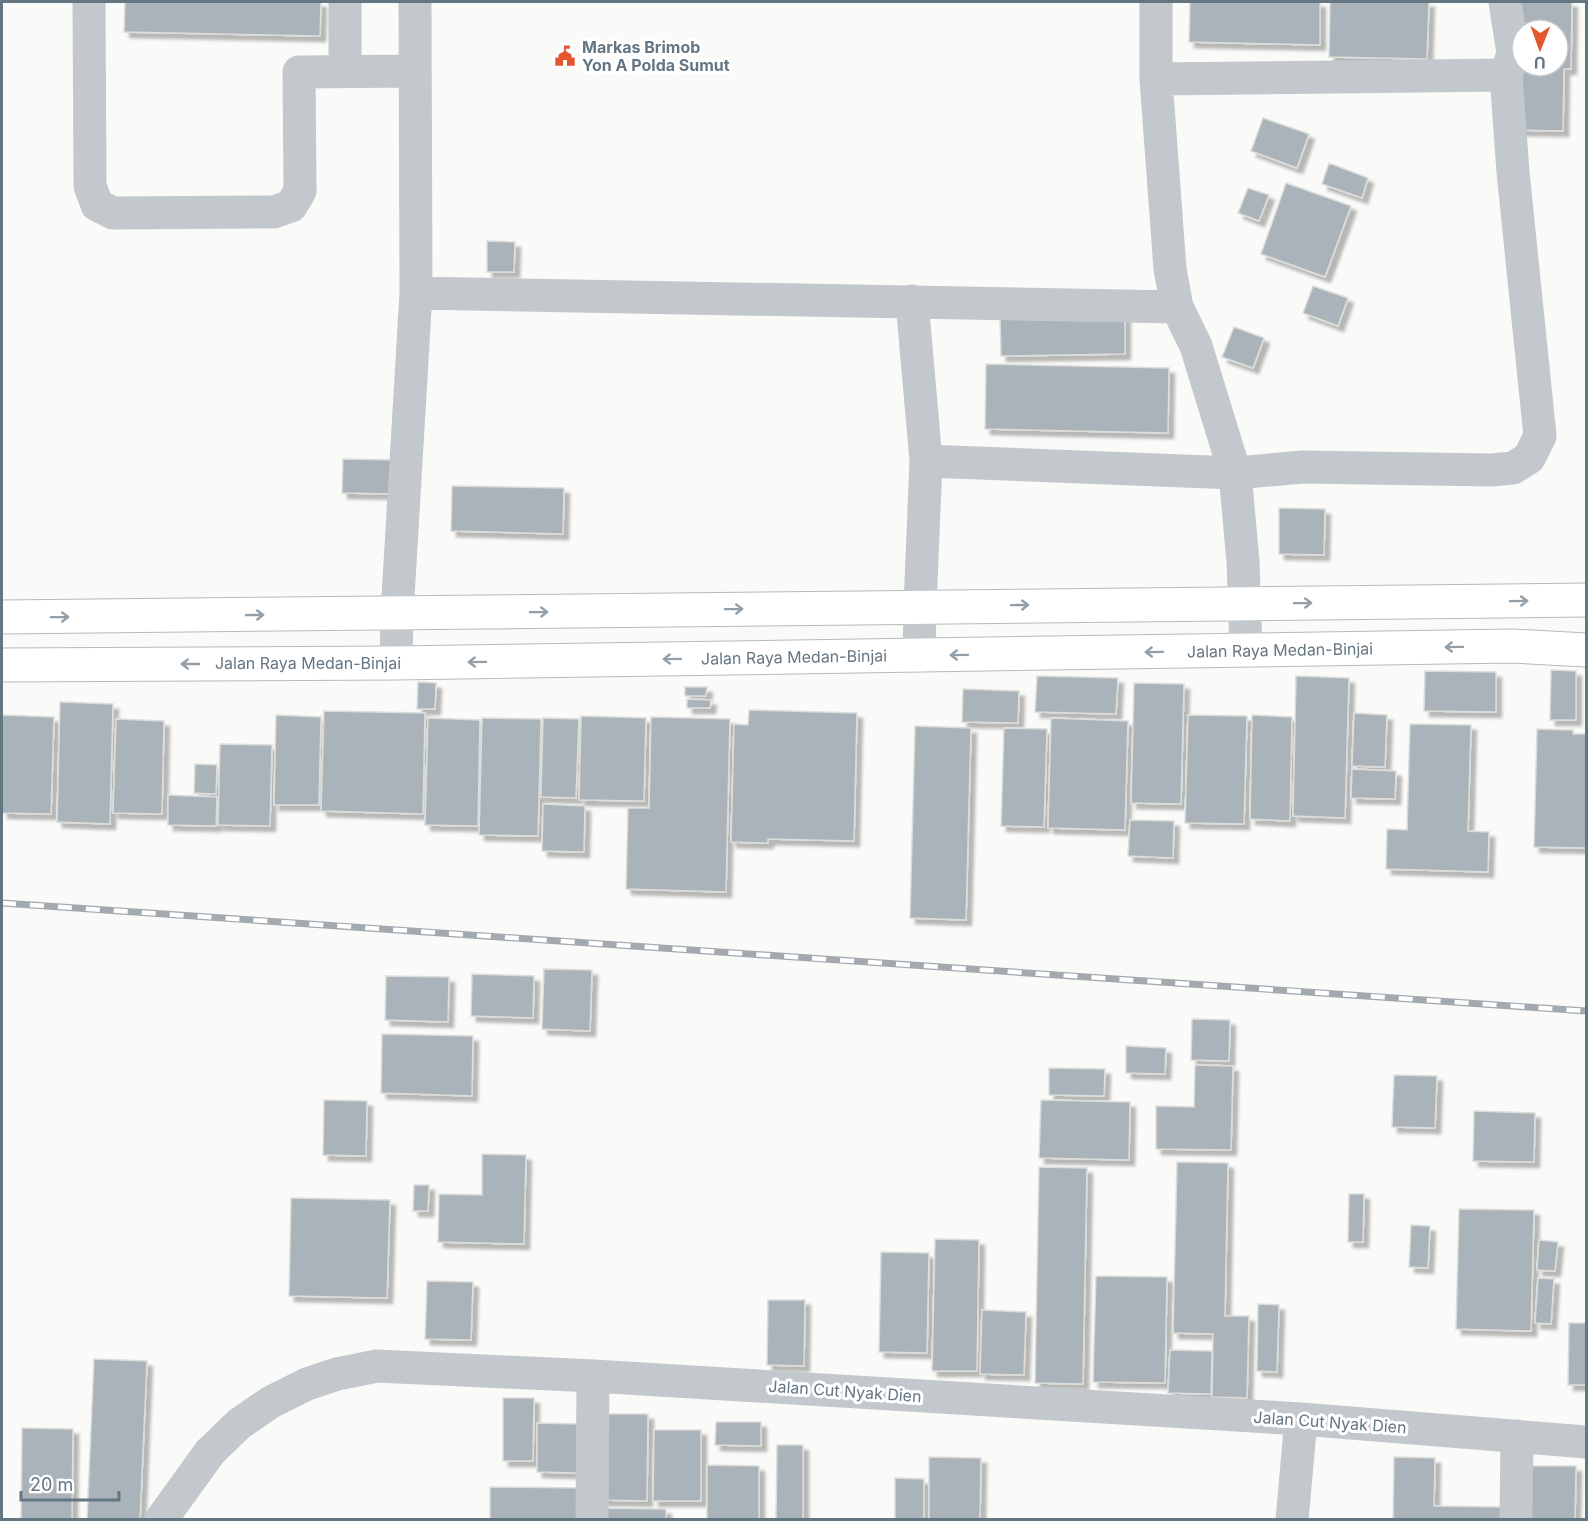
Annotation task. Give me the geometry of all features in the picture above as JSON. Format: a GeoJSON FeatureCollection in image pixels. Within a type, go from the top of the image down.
{"type":"FeatureCollection","features":[{"type":"Feature","properties":{"kind":"main road"},"geometry":{"type":"LineString","coordinates":[[2,617],[1587,600]]}},
{"type":"Feature","properties":{"kind":"main road","name":"Jalan Raya Medan-Binjai"},"geometry":{"type":"LineString","coordinates":[[2,665],[396,663],[1512,646],[1587,650]]}},
{"type":"Feature","properties":{"kind":"street"},"geometry":{"type":"LineString","coordinates":[[89,2],[90,186],[97,205],[113,213],[274,212],[291,206],[300,191],[299,72],[415,71]]}},
{"type":"Feature","properties":{"kind":"street"},"geometry":{"type":"LineString","coordinates":[[345,2],[345,71]]}},
{"type":"Feature","properties":{"kind":"street"},"geometry":{"type":"LineString","coordinates":[[396,663],[416,292],[415,2]]}},
{"type":"Feature","properties":{"kind":"street"},"geometry":{"type":"LineString","coordinates":[[1156,2],[1156,79],[1170,269],[1177,307],[1196,346],[1235,472],[1245,603],[1246,650]]}},
{"type":"Feature","properties":{"kind":"street"},"geometry":{"type":"LineString","coordinates":[[926,461],[1235,472],[1303,467],[1491,470],[1513,468],[1529,458],[1540,436],[1513,172],[1506,75],[1513,53],[1505,2]]}},
{"type":"Feature","properties":{"kind":"street"},"geometry":{"type":"LineString","coordinates":[[1156,79],[1506,75]]}},
{"type":"Feature","properties":{"kind":"street"},"geometry":{"type":"LineString","coordinates":[[416,292],[1177,307]]}},
{"type":"Feature","properties":{"kind":"street"},"geometry":{"type":"LineString","coordinates":[[912,301],[926,461],[919,656]]}},
{"type":"Feature","properties":{"kind":"street","name":"Jalan Cut Nyak Dien"},"geometry":{"type":"LineString","coordinates":[[161,1520],[210,1452],[239,1424],[271,1402],[307,1384],[337,1374],[377,1366],[593,1376],[1300,1419],[1587,1442]]}},
{"type":"Feature","properties":{"kind":"street"},"geometry":{"type":"LineString","coordinates":[[592,1520],[593,1376]]}},
{"type":"Feature","properties":{"kind":"street"},"geometry":{"type":"LineString","coordinates":[[1292,1520],[1300,1419]]}},
{"type":"Feature","properties":{"kind":"street"},"geometry":{"type":"LineString","coordinates":[[1516,1520],[1517,1436]]}},
{"type":"Feature","properties":{"kind":"building"},"geometry":{"type":"Polygon","coordinates":[[[125,2],[321,2],[320,36],[124,32],[125,2]]]}},
{"type":"Feature","properties":{"kind":"building"},"geometry":{"type":"Polygon","coordinates":[[[1190,2],[1320,2],[1320,45],[1189,42],[1190,2]]]}},
{"type":"Feature","properties":{"kind":"building"},"geometry":{"type":"Polygon","coordinates":[[[1330,2],[1429,2],[1427,59],[1329,57],[1330,2]]]}},
{"type":"Feature","properties":{"kind":"building"},"geometry":{"type":"Polygon","coordinates":[[[1519,2],[1572,2],[1571,69],[1570,18],[1519,18],[1519,2]]]}},
{"type":"Feature","properties":{"kind":"building"},"geometry":{"type":"Polygon","coordinates":[[[1517,78],[1564,78],[1563,131],[1516,130],[1517,78]]]}},
{"type":"Feature","properties":{"kind":"building"},"geometry":{"type":"Polygon","coordinates":[[[1263,118],[1309,134],[1297,168],[1251,151],[1263,118]]]}},
{"type":"Feature","properties":{"kind":"building"},"geometry":{"type":"Polygon","coordinates":[[[1329,163],[1368,178],[1362,198],[1322,184],[1329,163]]]}},
{"type":"Feature","properties":{"kind":"building"},"geometry":{"type":"Polygon","coordinates":[[[1286,183],[1351,206],[1325,277],[1261,254],[1286,183]]]}},
{"type":"Feature","properties":{"kind":"building"},"geometry":{"type":"Polygon","coordinates":[[[1248,188],[1269,195],[1259,221],[1238,213],[1248,188]]]}},
{"type":"Feature","properties":{"kind":"building"},"geometry":{"type":"Polygon","coordinates":[[[487,241],[515,242],[514,272],[487,272],[487,241]]]}},
{"type":"Feature","properties":{"kind":"building"},"geometry":{"type":"Polygon","coordinates":[[[1313,286],[1348,298],[1338,326],[1303,313],[1313,286]]]}},
{"type":"Feature","properties":{"kind":"building"},"geometry":{"type":"Polygon","coordinates":[[[1125,312],[1125,354],[1001,356],[1000,314],[1125,312]]]}},
{"type":"Feature","properties":{"kind":"building"},"geometry":{"type":"Polygon","coordinates":[[[1234,327],[1264,338],[1253,368],[1222,357],[1234,327]]]}},
{"type":"Feature","properties":{"kind":"building"},"geometry":{"type":"Polygon","coordinates":[[[986,364],[1169,368],[1168,433],[985,429],[986,364]]]}},
{"type":"Feature","properties":{"kind":"building"},"geometry":{"type":"Polygon","coordinates":[[[343,459],[397,460],[396,494],[342,493],[343,459]]]}},
{"type":"Feature","properties":{"kind":"building"},"geometry":{"type":"Polygon","coordinates":[[[452,486],[564,488],[563,534],[451,531],[452,486]]]}},
{"type":"Feature","properties":{"kind":"building"},"geometry":{"type":"Polygon","coordinates":[[[1279,508],[1325,509],[1324,555],[1279,554],[1279,508]]]}},
{"type":"Feature","properties":{"kind":"building"},"geometry":{"type":"Polygon","coordinates":[[[1551,670],[1576,671],[1576,720],[1550,720],[1551,670]]]}},
{"type":"Feature","properties":{"kind":"building"},"geometry":{"type":"Polygon","coordinates":[[[1425,671],[1496,672],[1496,712],[1424,711],[1425,671]]]}},
{"type":"Feature","properties":{"kind":"building"},"geometry":{"type":"Polygon","coordinates":[[[1037,676],[1118,678],[1116,714],[1035,712],[1037,676]]]}},
{"type":"Feature","properties":{"kind":"building"},"geometry":{"type":"Polygon","coordinates":[[[1296,676],[1349,678],[1345,818],[1293,816],[1296,676]]]}},
{"type":"Feature","properties":{"kind":"building"},"geometry":{"type":"Polygon","coordinates":[[[418,682],[436,683],[435,709],[417,709],[418,682]]]}},
{"type":"Feature","properties":{"kind":"building"},"geometry":{"type":"Polygon","coordinates":[[[1134,683],[1184,684],[1181,804],[1131,803],[1134,683]]]}},
{"type":"Feature","properties":{"kind":"building"},"geometry":{"type":"Polygon","coordinates":[[[685,687],[707,687],[706,696],[685,696],[685,687]]]}},
{"type":"Feature","properties":{"kind":"building"},"geometry":{"type":"Polygon","coordinates":[[[963,689],[1019,691],[1018,723],[962,722],[963,689]]]}},
{"type":"Feature","properties":{"kind":"building"},"geometry":{"type":"Polygon","coordinates":[[[687,699],[711,700],[710,708],[687,708],[687,699]]]}},
{"type":"Feature","properties":{"kind":"building"},"geometry":{"type":"Polygon","coordinates":[[[60,702],[113,704],[110,824],[57,822],[60,702]]]}},
{"type":"Feature","properties":{"kind":"building"},"geometry":{"type":"Polygon","coordinates":[[[749,710],[857,713],[854,841],[768,839],[768,843],[731,842],[734,724],[748,725],[749,710]]]}},
{"type":"Feature","properties":{"kind":"building"},"geometry":{"type":"Polygon","coordinates":[[[324,711],[425,713],[423,814],[321,811],[324,711]]]}},
{"type":"Feature","properties":{"kind":"building"},"geometry":{"type":"Polygon","coordinates":[[[1354,713],[1387,715],[1385,767],[1352,766],[1354,713]]]}},
{"type":"Feature","properties":{"kind":"building"},"geometry":{"type":"Polygon","coordinates":[[[2,715],[54,717],[51,814],[2,813],[2,715]]]}},
{"type":"Feature","properties":{"kind":"building"},"geometry":{"type":"Polygon","coordinates":[[[276,715],[321,717],[319,805],[274,805],[276,715]]]}},
{"type":"Feature","properties":{"kind":"building"},"geometry":{"type":"Polygon","coordinates":[[[1188,715],[1247,716],[1244,824],[1185,823],[1188,715]]]}},
{"type":"Feature","properties":{"kind":"building"},"geometry":{"type":"Polygon","coordinates":[[[1252,715],[1292,717],[1290,821],[1250,819],[1252,715]]]}},
{"type":"Feature","properties":{"kind":"building"},"geometry":{"type":"Polygon","coordinates":[[[581,716],[646,718],[644,801],[579,800],[581,716]]]}},
{"type":"Feature","properties":{"kind":"building"},"geometry":{"type":"Polygon","coordinates":[[[651,717],[730,719],[726,892],[626,889],[628,808],[649,808],[651,717]]]}},
{"type":"Feature","properties":{"kind":"building"},"geometry":{"type":"Polygon","coordinates":[[[428,718],[480,720],[478,826],[425,825],[428,718]]]}},
{"type":"Feature","properties":{"kind":"building"},"geometry":{"type":"Polygon","coordinates":[[[482,718],[541,719],[538,836],[479,835],[482,718]]]}},
{"type":"Feature","properties":{"kind":"building"},"geometry":{"type":"Polygon","coordinates":[[[543,718],[579,719],[576,798],[541,797],[543,718]]]}},
{"type":"Feature","properties":{"kind":"building"},"geometry":{"type":"Polygon","coordinates":[[[1051,718],[1128,721],[1125,830],[1048,828],[1051,718]]]}},
{"type":"Feature","properties":{"kind":"building"},"geometry":{"type":"Polygon","coordinates":[[[116,719],[164,721],[162,814],[113,813],[116,719]]]}},
{"type":"Feature","properties":{"kind":"building"},"geometry":{"type":"Polygon","coordinates":[[[1410,724],[1471,725],[1468,831],[1489,832],[1488,872],[1386,869],[1387,829],[1407,830],[1410,724]]]}},
{"type":"Feature","properties":{"kind":"building"},"geometry":{"type":"Polygon","coordinates":[[[915,726],[971,728],[966,920],[910,918],[915,726]]]}},
{"type":"Feature","properties":{"kind":"building"},"geometry":{"type":"Polygon","coordinates":[[[1004,728],[1047,729],[1044,827],[1001,826],[1004,728]]]}},
{"type":"Feature","properties":{"kind":"building"},"geometry":{"type":"Polygon","coordinates":[[[1537,729],[1573,730],[1573,734],[1586,734],[1586,848],[1534,847],[1537,729]]]}},
{"type":"Feature","properties":{"kind":"building"},"geometry":{"type":"Polygon","coordinates":[[[220,744],[272,745],[270,826],[218,825],[220,744]]]}},
{"type":"Feature","properties":{"kind":"building"},"geometry":{"type":"Polygon","coordinates":[[[195,764],[217,765],[216,794],[194,793],[195,764]]]}},
{"type":"Feature","properties":{"kind":"building"},"geometry":{"type":"Polygon","coordinates":[[[1352,769],[1396,771],[1395,799],[1351,798],[1352,769]]]}},
{"type":"Feature","properties":{"kind":"building"},"geometry":{"type":"Polygon","coordinates":[[[168,795],[217,797],[216,826],[168,825],[168,795]]]}},
{"type":"Feature","properties":{"kind":"building"},"geometry":{"type":"Polygon","coordinates":[[[543,804],[585,806],[584,852],[542,851],[543,804]]]}},
{"type":"Feature","properties":{"kind":"building"},"geometry":{"type":"Polygon","coordinates":[[[1130,820],[1174,821],[1173,858],[1128,856],[1130,820]]]}},
{"type":"Feature","properties":{"kind":"building"},"geometry":{"type":"Polygon","coordinates":[[[544,969],[592,970],[590,1031],[542,1029],[544,969]]]}},
{"type":"Feature","properties":{"kind":"building"},"geometry":{"type":"Polygon","coordinates":[[[472,974],[534,976],[533,1018],[471,1016],[472,974]]]}},
{"type":"Feature","properties":{"kind":"building"},"geometry":{"type":"Polygon","coordinates":[[[386,976],[449,977],[448,1022],[385,1020],[386,976]]]}},
{"type":"Feature","properties":{"kind":"building"},"geometry":{"type":"Polygon","coordinates":[[[1192,1019],[1230,1020],[1229,1061],[1191,1060],[1192,1019]]]}},
{"type":"Feature","properties":{"kind":"building"},"geometry":{"type":"Polygon","coordinates":[[[382,1034],[473,1036],[472,1096],[381,1093],[382,1034]]]}},
{"type":"Feature","properties":{"kind":"building"},"geometry":{"type":"Polygon","coordinates":[[[1126,1046],[1166,1048],[1165,1074],[1126,1073],[1126,1046]]]}},
{"type":"Feature","properties":{"kind":"building"},"geometry":{"type":"Polygon","coordinates":[[[1195,1065],[1233,1066],[1231,1150],[1156,1149],[1156,1106],[1194,1107],[1195,1065]]]}},
{"type":"Feature","properties":{"kind":"building"},"geometry":{"type":"Polygon","coordinates":[[[1049,1068],[1105,1069],[1104,1096],[1049,1095],[1049,1068]]]}},
{"type":"Feature","properties":{"kind":"building"},"geometry":{"type":"Polygon","coordinates":[[[1394,1075],[1437,1076],[1435,1128],[1392,1127],[1394,1075]]]}},
{"type":"Feature","properties":{"kind":"building"},"geometry":{"type":"Polygon","coordinates":[[[324,1100],[367,1101],[366,1156],[323,1155],[324,1100]]]}},
{"type":"Feature","properties":{"kind":"building"},"geometry":{"type":"Polygon","coordinates":[[[1041,1100],[1130,1102],[1129,1160],[1039,1158],[1041,1100]]]}},
{"type":"Feature","properties":{"kind":"building"},"geometry":{"type":"Polygon","coordinates":[[[1474,1111],[1535,1113],[1534,1162],[1473,1161],[1474,1111]]]}},
{"type":"Feature","properties":{"kind":"building"},"geometry":{"type":"Polygon","coordinates":[[[482,1154],[526,1155],[524,1244],[438,1242],[439,1194],[482,1195],[482,1154]]]}},
{"type":"Feature","properties":{"kind":"building"},"geometry":{"type":"Polygon","coordinates":[[[1177,1162],[1228,1163],[1225,1316],[1249,1316],[1247,1398],[1212,1397],[1213,1334],[1173,1333],[1177,1162]]]}},
{"type":"Feature","properties":{"kind":"building"},"geometry":{"type":"Polygon","coordinates":[[[1039,1167],[1087,1168],[1083,1384],[1035,1383],[1039,1167]]]}},
{"type":"Feature","properties":{"kind":"building"},"geometry":{"type":"Polygon","coordinates":[[[414,1185],[429,1185],[428,1211],[413,1211],[414,1185]]]}},
{"type":"Feature","properties":{"kind":"building"},"geometry":{"type":"Polygon","coordinates":[[[1349,1194],[1364,1194],[1363,1242],[1348,1242],[1349,1194]]]}},
{"type":"Feature","properties":{"kind":"building"},"geometry":{"type":"Polygon","coordinates":[[[291,1198],[390,1200],[387,1298],[289,1296],[291,1198]]]}},
{"type":"Feature","properties":{"kind":"building"},"geometry":{"type":"Polygon","coordinates":[[[1459,1209],[1534,1210],[1531,1331],[1456,1329],[1459,1209]]]}},
{"type":"Feature","properties":{"kind":"building"},"geometry":{"type":"Polygon","coordinates":[[[1411,1225],[1430,1226],[1428,1268],[1409,1267],[1411,1225]]]}},
{"type":"Feature","properties":{"kind":"building"},"geometry":{"type":"Polygon","coordinates":[[[935,1239],[979,1240],[977,1371],[932,1371],[935,1239]]]}},
{"type":"Feature","properties":{"kind":"building"},"geometry":{"type":"Polygon","coordinates":[[[1539,1240],[1558,1242],[1555,1271],[1537,1270],[1539,1240]]]}},
{"type":"Feature","properties":{"kind":"building"},"geometry":{"type":"Polygon","coordinates":[[[881,1252],[929,1253],[927,1353],[879,1352],[881,1252]]]}},
{"type":"Feature","properties":{"kind":"building"},"geometry":{"type":"Polygon","coordinates":[[[1096,1276],[1167,1277],[1165,1383],[1093,1382],[1096,1276]]]}},
{"type":"Feature","properties":{"kind":"building"},"geometry":{"type":"Polygon","coordinates":[[[1538,1278],[1554,1279],[1551,1324],[1535,1323],[1538,1278]]]}},
{"type":"Feature","properties":{"kind":"building"},"geometry":{"type":"Polygon","coordinates":[[[427,1281],[473,1282],[471,1340],[425,1339],[427,1281]]]}},
{"type":"Feature","properties":{"kind":"building"},"geometry":{"type":"Polygon","coordinates":[[[768,1300],[805,1300],[804,1366],[767,1365],[768,1300]]]}},
{"type":"Feature","properties":{"kind":"building"},"geometry":{"type":"Polygon","coordinates":[[[1258,1304],[1279,1305],[1277,1372],[1257,1371],[1258,1304]]]}},
{"type":"Feature","properties":{"kind":"building"},"geometry":{"type":"Polygon","coordinates":[[[982,1310],[1026,1312],[1024,1375],[980,1374],[982,1310]]]}},
{"type":"Feature","properties":{"kind":"building"},"geometry":{"type":"Polygon","coordinates":[[[1569,1323],[1586,1323],[1586,1385],[1568,1385],[1569,1323]]]}},
{"type":"Feature","properties":{"kind":"building"},"geometry":{"type":"Polygon","coordinates":[[[1170,1350],[1212,1351],[1211,1394],[1168,1393],[1170,1350]]]}},
{"type":"Feature","properties":{"kind":"building"},"geometry":{"type":"Polygon","coordinates":[[[94,1359],[147,1361],[140,1520],[87,1520],[94,1359]]]}},
{"type":"Feature","properties":{"kind":"building"},"geometry":{"type":"Polygon","coordinates":[[[503,1398],[534,1398],[533,1461],[503,1461],[503,1398]]]}},
{"type":"Feature","properties":{"kind":"building"},"geometry":{"type":"Polygon","coordinates":[[[600,1414],[648,1414],[647,1501],[600,1500],[600,1414]]]}},
{"type":"Feature","properties":{"kind":"building"},"geometry":{"type":"Polygon","coordinates":[[[716,1422],[761,1422],[761,1446],[715,1445],[716,1422]]]}},
{"type":"Feature","properties":{"kind":"building"},"geometry":{"type":"Polygon","coordinates":[[[537,1423],[579,1424],[579,1473],[537,1472],[537,1423]]]}},
{"type":"Feature","properties":{"kind":"building"},"geometry":{"type":"Polygon","coordinates":[[[22,1428],[73,1429],[72,1520],[21,1520],[22,1428]]]}},
{"type":"Feature","properties":{"kind":"building"},"geometry":{"type":"Polygon","coordinates":[[[654,1430],[701,1430],[701,1501],[653,1501],[654,1430]]]}},
{"type":"Feature","properties":{"kind":"building"},"geometry":{"type":"Polygon","coordinates":[[[777,1445],[803,1445],[803,1520],[776,1520],[777,1445]]]}},
{"type":"Feature","properties":{"kind":"building"},"geometry":{"type":"Polygon","coordinates":[[[929,1457],[981,1458],[980,1520],[929,1520],[929,1457]]]}},
{"type":"Feature","properties":{"kind":"building"},"geometry":{"type":"Polygon","coordinates":[[[1394,1457],[1435,1458],[1434,1506],[1501,1507],[1501,1520],[1393,1520],[1394,1457]]]}},
{"type":"Feature","properties":{"kind":"building"},"geometry":{"type":"Polygon","coordinates":[[[707,1465],[759,1466],[759,1520],[707,1520],[707,1465]]]}},
{"type":"Feature","properties":{"kind":"building"},"geometry":{"type":"Polygon","coordinates":[[[1530,1466],[1576,1466],[1575,1520],[1529,1520],[1530,1466]]]}},
{"type":"Feature","properties":{"kind":"building"},"geometry":{"type":"Polygon","coordinates":[[[895,1478],[924,1479],[924,1520],[895,1520],[895,1478]]]}},
{"type":"Feature","properties":{"kind":"building"},"geometry":{"type":"Polygon","coordinates":[[[490,1487],[588,1488],[588,1520],[490,1520],[490,1487]]]}},
{"type":"Feature","properties":{"kind":"building"},"geometry":{"type":"Polygon","coordinates":[[[602,1508],[666,1509],[666,1520],[602,1520],[602,1508]]]}},
{"type":"Feature","properties":{"kind":"railway"},"geometry":{"type":"LineString","coordinates":[[2,903],[1586,1011]]}},
{"type":"Feature","properties":{"kind":"place","name":"Markas Brimob Yon A Polda Sumut"},"geometry":{"type":"Point","coordinates":[565,56]}}]}
